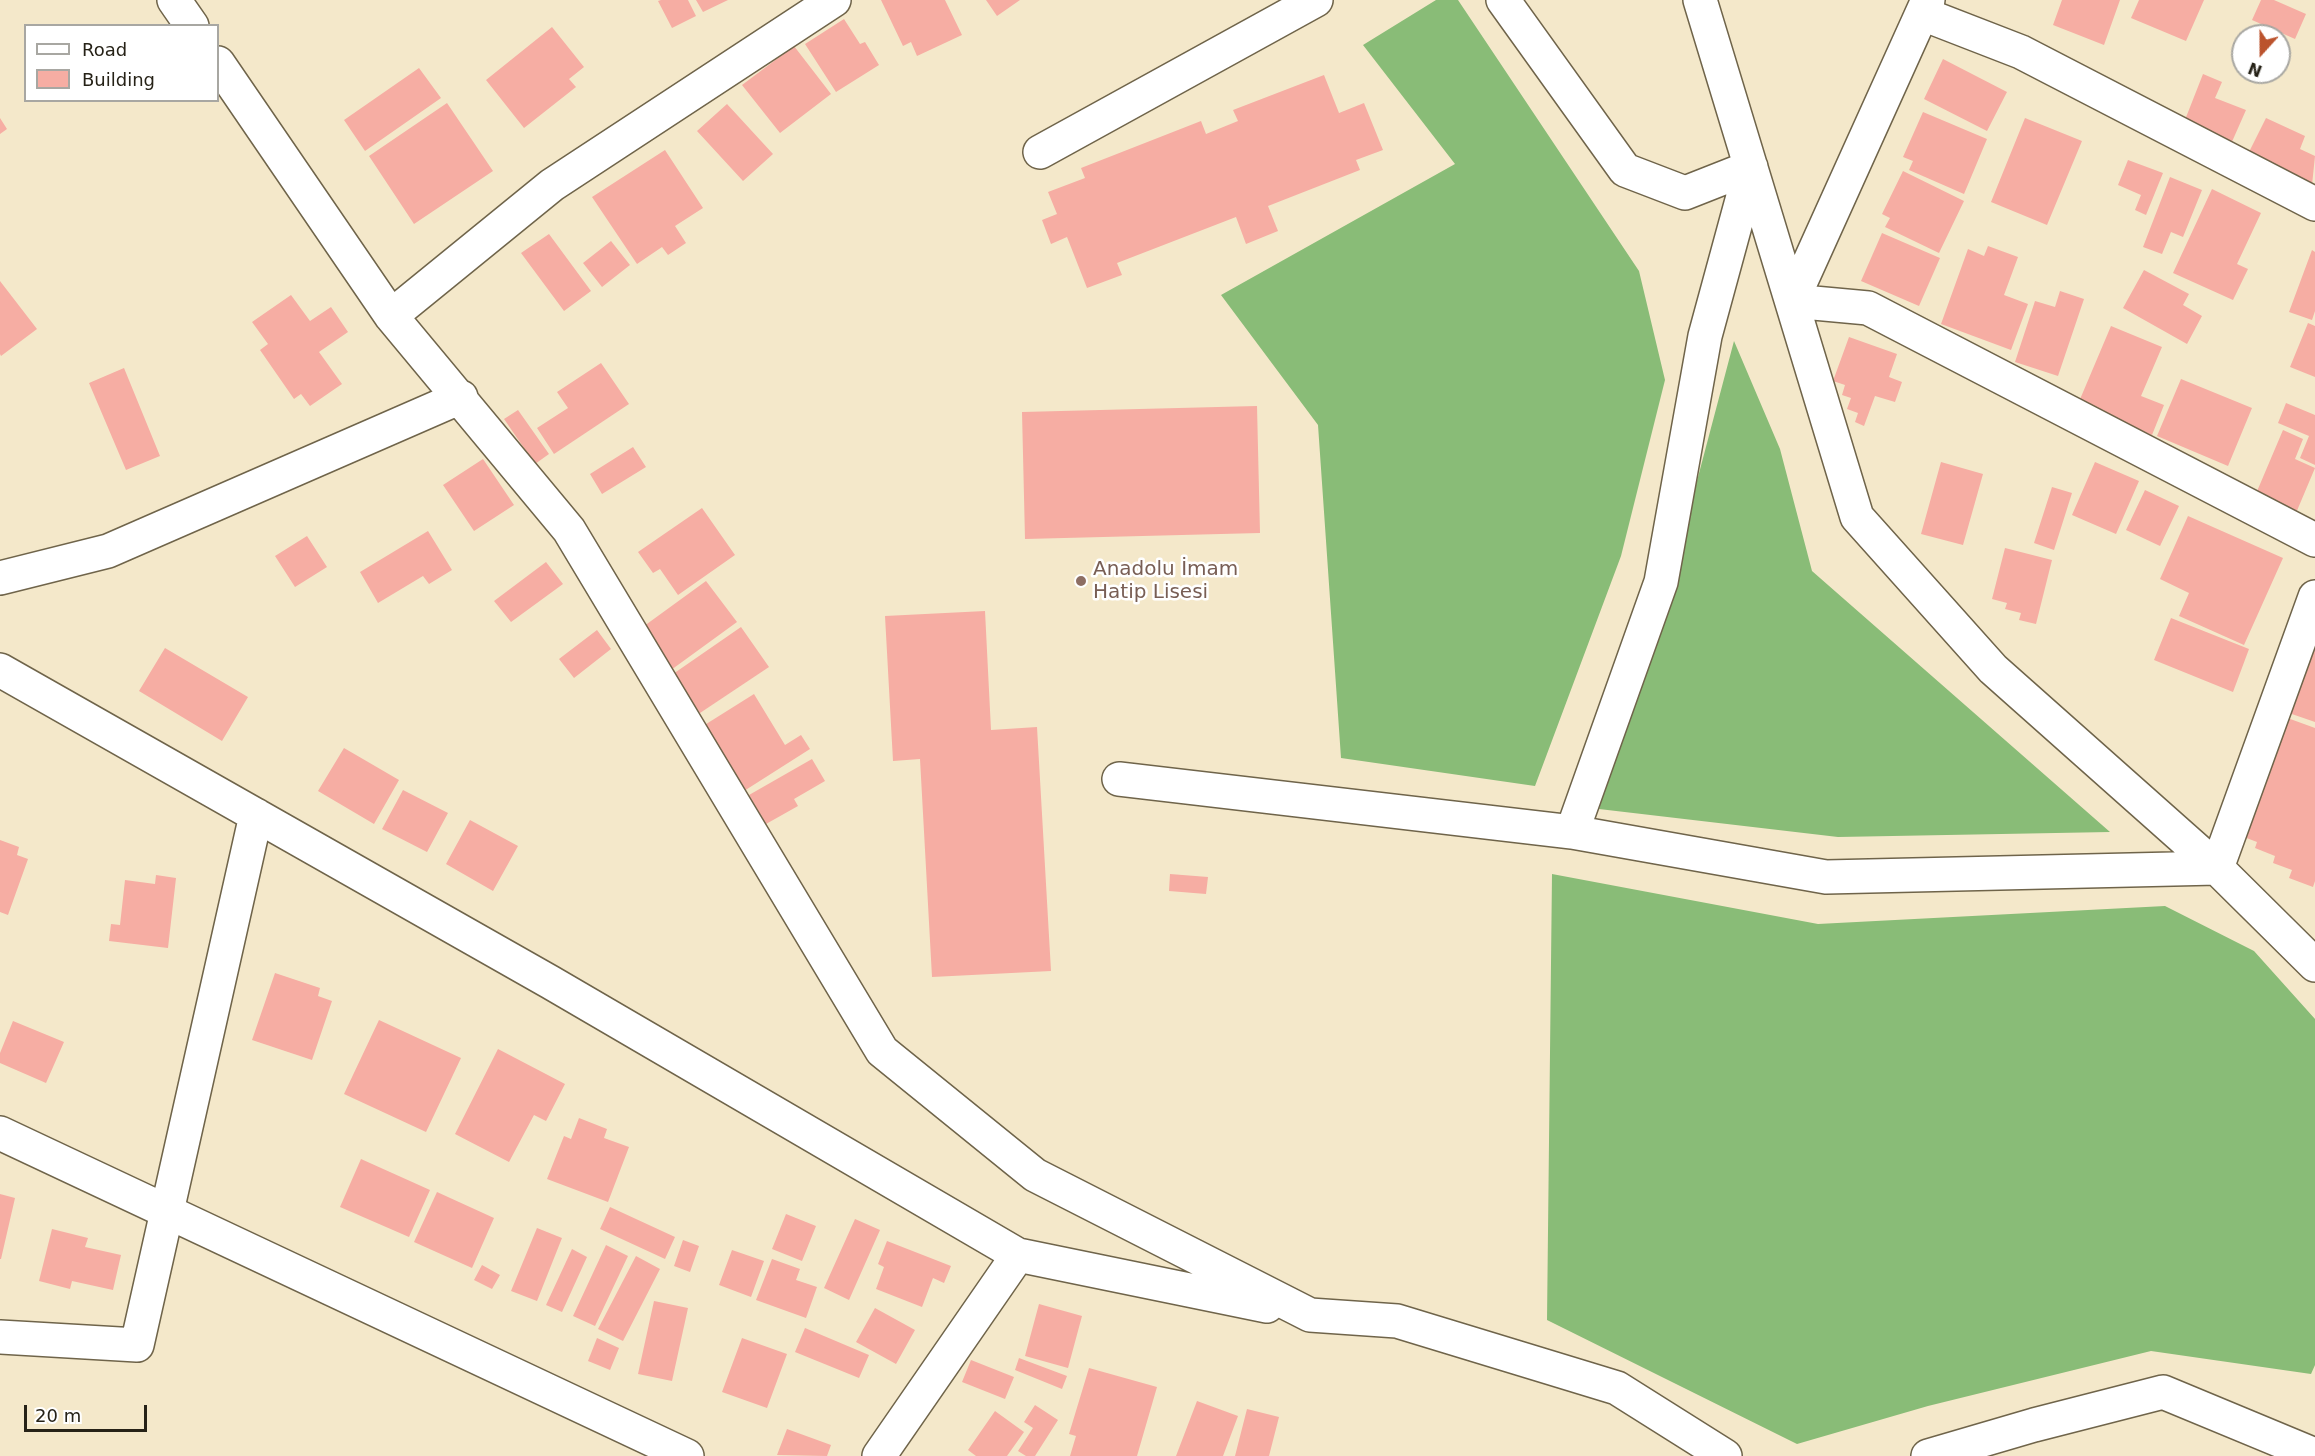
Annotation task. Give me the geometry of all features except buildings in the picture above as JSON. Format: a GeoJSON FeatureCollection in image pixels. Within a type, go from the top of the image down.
{"type":"FeatureCollection","features":[{"type":"Feature","properties":{"kind":"street"},"geometry":{"type":"LineString","coordinates":[[174,0],[191,24]]}},
{"type":"Feature","properties":{"kind":"street"},"geometry":{"type":"LineString","coordinates":[[391,316],[552,185],[834,0]]}},
{"type":"Feature","properties":{"kind":"street"},"geometry":{"type":"LineString","coordinates":[[1040,152],[1316,0]]}},
{"type":"Feature","properties":{"kind":"street"},"geometry":{"type":"LineString","coordinates":[[1503,0],[1625,170],[1685,193],[1751,167]]}},
{"type":"Feature","properties":{"kind":"street"},"geometry":{"type":"LineString","coordinates":[[1700,0],[1857,517],[1993,669],[2217,868],[2315,965]]}},
{"type":"Feature","properties":{"kind":"street"},"geometry":{"type":"LineString","coordinates":[[1792,301],[1926,7],[2021,52],[2315,204]]}},
{"type":"Feature","properties":{"kind":"street"},"geometry":{"type":"LineString","coordinates":[[219,64],[391,316],[570,530],[882,1051],[1035,1175],[1310,1315]]}},
{"type":"Feature","properties":{"kind":"street"},"geometry":{"type":"LineString","coordinates":[[1572,832],[1661,582],[1705,336],[1751,167]]}},
{"type":"Feature","properties":{"kind":"street"},"geometry":{"type":"LineString","coordinates":[[1792,301],[1868,308],[2315,540]]}},
{"type":"Feature","properties":{"kind":"street"},"geometry":{"type":"LineString","coordinates":[[0,578],[108,551],[461,397]]}},
{"type":"Feature","properties":{"kind":"street"},"geometry":{"type":"LineString","coordinates":[[2217,868],[2315,597]]}},
{"type":"Feature","properties":{"kind":"street"},"geometry":{"type":"LineString","coordinates":[[0,670],[560,988],[1018,1255],[1310,1315],[1397,1321],[1617,1388],[1725,1456]]}},
{"type":"Feature","properties":{"kind":"street"},"geometry":{"type":"LineString","coordinates":[[1119,779],[1572,832],[1826,877],[2217,868]]}},
{"type":"Feature","properties":{"kind":"street"},"geometry":{"type":"LineString","coordinates":[[0,1337],[136,1345],[169,1211],[256,815]]}},
{"type":"Feature","properties":{"kind":"street"},"geometry":{"type":"LineString","coordinates":[[0,1133],[687,1456]]}},
{"type":"Feature","properties":{"kind":"street"},"geometry":{"type":"LineString","coordinates":[[879,1456],[1018,1255]]}},
{"type":"Feature","properties":{"kind":"street"},"geometry":{"type":"LineString","coordinates":[[1929,1456],[2034,1425],[2163,1392],[2315,1455]]}},
{"type":"Feature","properties":{"kind":"green space"},"geometry":{"type":"Polygon","coordinates":[[[1436,0],[1458,0],[1639,271],[1665,380],[1621,556],[1535,786],[1341,758],[1318,425],[1221,295],[1455,164],[1363,45],[1436,0]]]}},
{"type":"Feature","properties":{"kind":"green space"},"geometry":{"type":"Polygon","coordinates":[[[1734,341],[1780,449],[1812,571],[2110,832],[1838,837],[1599,809],[1675,564],[1734,341]]]}},
{"type":"Feature","properties":{"kind":"green space"},"geometry":{"type":"Polygon","coordinates":[[[1552,874],[1818,924],[2165,906],[2254,951],[2315,1019],[2315,1365],[2311,1374],[2151,1351],[1928,1406],[1797,1444],[1547,1320],[1552,874]]]}},
{"type":"Feature","properties":{"kind":"place","name":"Anadolu İmam Hatip Lisesi"},"geometry":{"type":"Point","coordinates":[1081,581]}}]}
